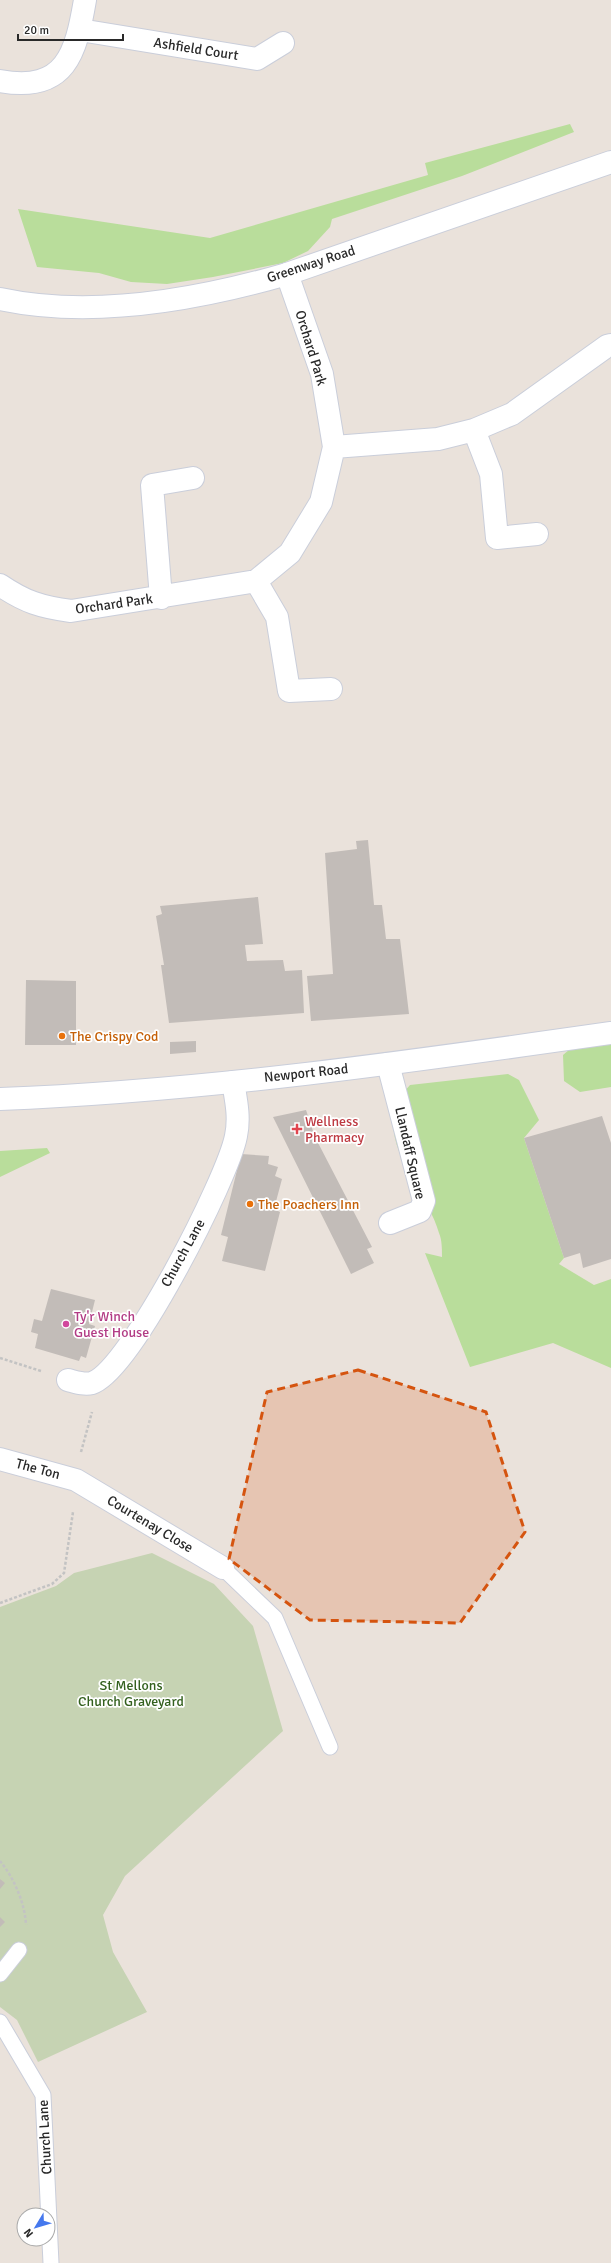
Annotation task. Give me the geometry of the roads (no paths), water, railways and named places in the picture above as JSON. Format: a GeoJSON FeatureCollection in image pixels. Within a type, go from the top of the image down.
{"type":"FeatureCollection","features":[{"type":"Feature","properties":{"kind":"street"},"geometry":{"type":"LineString","coordinates":[[0,81],[19,85],[45,80],[64,65],[75,49],[85,0]]}},
{"type":"Feature","properties":{"kind":"street","name":"Ashfield Court"},"geometry":{"type":"LineString","coordinates":[[80,30],[257,59],[283,43]]}},
{"type":"Feature","properties":{"kind":"street","name":"Greenway Road"},"geometry":{"type":"LineString","coordinates":[[0,299],[65,305],[122,306],[211,293],[287,274],[611,162]]}},
{"type":"Feature","properties":{"kind":"street","name":"Orchard Park"},"geometry":{"type":"LineString","coordinates":[[0,585],[22,600],[44,608],[71,611],[162,598],[256,581],[290,552],[321,502],[334,447],[322,374],[287,274]]}},
{"type":"Feature","properties":{"kind":"street"},"geometry":{"type":"LineString","coordinates":[[334,447],[438,439],[474,430],[512,414],[607,346],[611,345]]}},
{"type":"Feature","properties":{"kind":"street"},"geometry":{"type":"LineString","coordinates":[[474,430],[491,474],[497,538],[537,534]]}},
{"type":"Feature","properties":{"kind":"street","name":"Orchard Park"},"geometry":{"type":"LineString","coordinates":[[162,598],[152,485],[192,478]]}},
{"type":"Feature","properties":{"kind":"street"},"geometry":{"type":"LineString","coordinates":[[256,581],[277,617],[289,692],[330,689]]}},
{"type":"Feature","properties":{"kind":"street","name":"Newport Road"},"geometry":{"type":"LineString","coordinates":[[0,1099],[76,1096],[233,1082],[388,1064],[611,1033]]}},
{"type":"Feature","properties":{"kind":"street","name":"Llandaff Square"},"geometry":{"type":"LineString","coordinates":[[388,1064],[424,1201],[420,1211],[390,1223]]}},
{"type":"Feature","properties":{"kind":"street","name":"Church Lane"},"geometry":{"type":"LineString","coordinates":[[68,1380],[82,1384],[93,1383],[118,1359],[154,1306],[184,1254],[213,1200],[230,1158],[238,1119],[233,1082]]}},
{"type":"Feature","properties":{"kind":"street","name":"The Ton"},"geometry":{"type":"LineString","coordinates":[[0,1459],[76,1480]]}},
{"type":"Feature","properties":{"kind":"street","name":"Courtenay Close"},"geometry":{"type":"LineString","coordinates":[[76,1480],[223,1568]]}},
{"type":"Feature","properties":{"kind":"lane"},"geometry":{"type":"LineString","coordinates":[[223,1568],[275,1618],[330,1747]]}},
{"type":"Feature","properties":{"kind":"lane"},"geometry":{"type":"LineString","coordinates":[[0,1974],[18,1950]]}},
{"type":"Feature","properties":{"kind":"lane","name":"Church Lane"},"geometry":{"type":"LineString","coordinates":[[0,2022],[43,2095],[51,2263]]}},
{"type":"Feature","properties":{"kind":"place","name":"The Crispy Cod"},"geometry":{"type":"Point","coordinates":[62,1036]}},
{"type":"Feature","properties":{"kind":"place","name":"Wellness Pharmacy"},"geometry":{"type":"Point","coordinates":[297,1129]}},
{"type":"Feature","properties":{"kind":"place","name":"The Poachers Inn"},"geometry":{"type":"Point","coordinates":[250,1204]}},
{"type":"Feature","properties":{"kind":"place","name":"Ty'r Winch Guest House"},"geometry":{"type":"Point","coordinates":[66,1324]}},
{"type":"Feature","properties":{"kind":"park label","name":"St Mellons Church Graveyard"},"geometry":{"type":"Point","coordinates":[131,1694]}}]}
